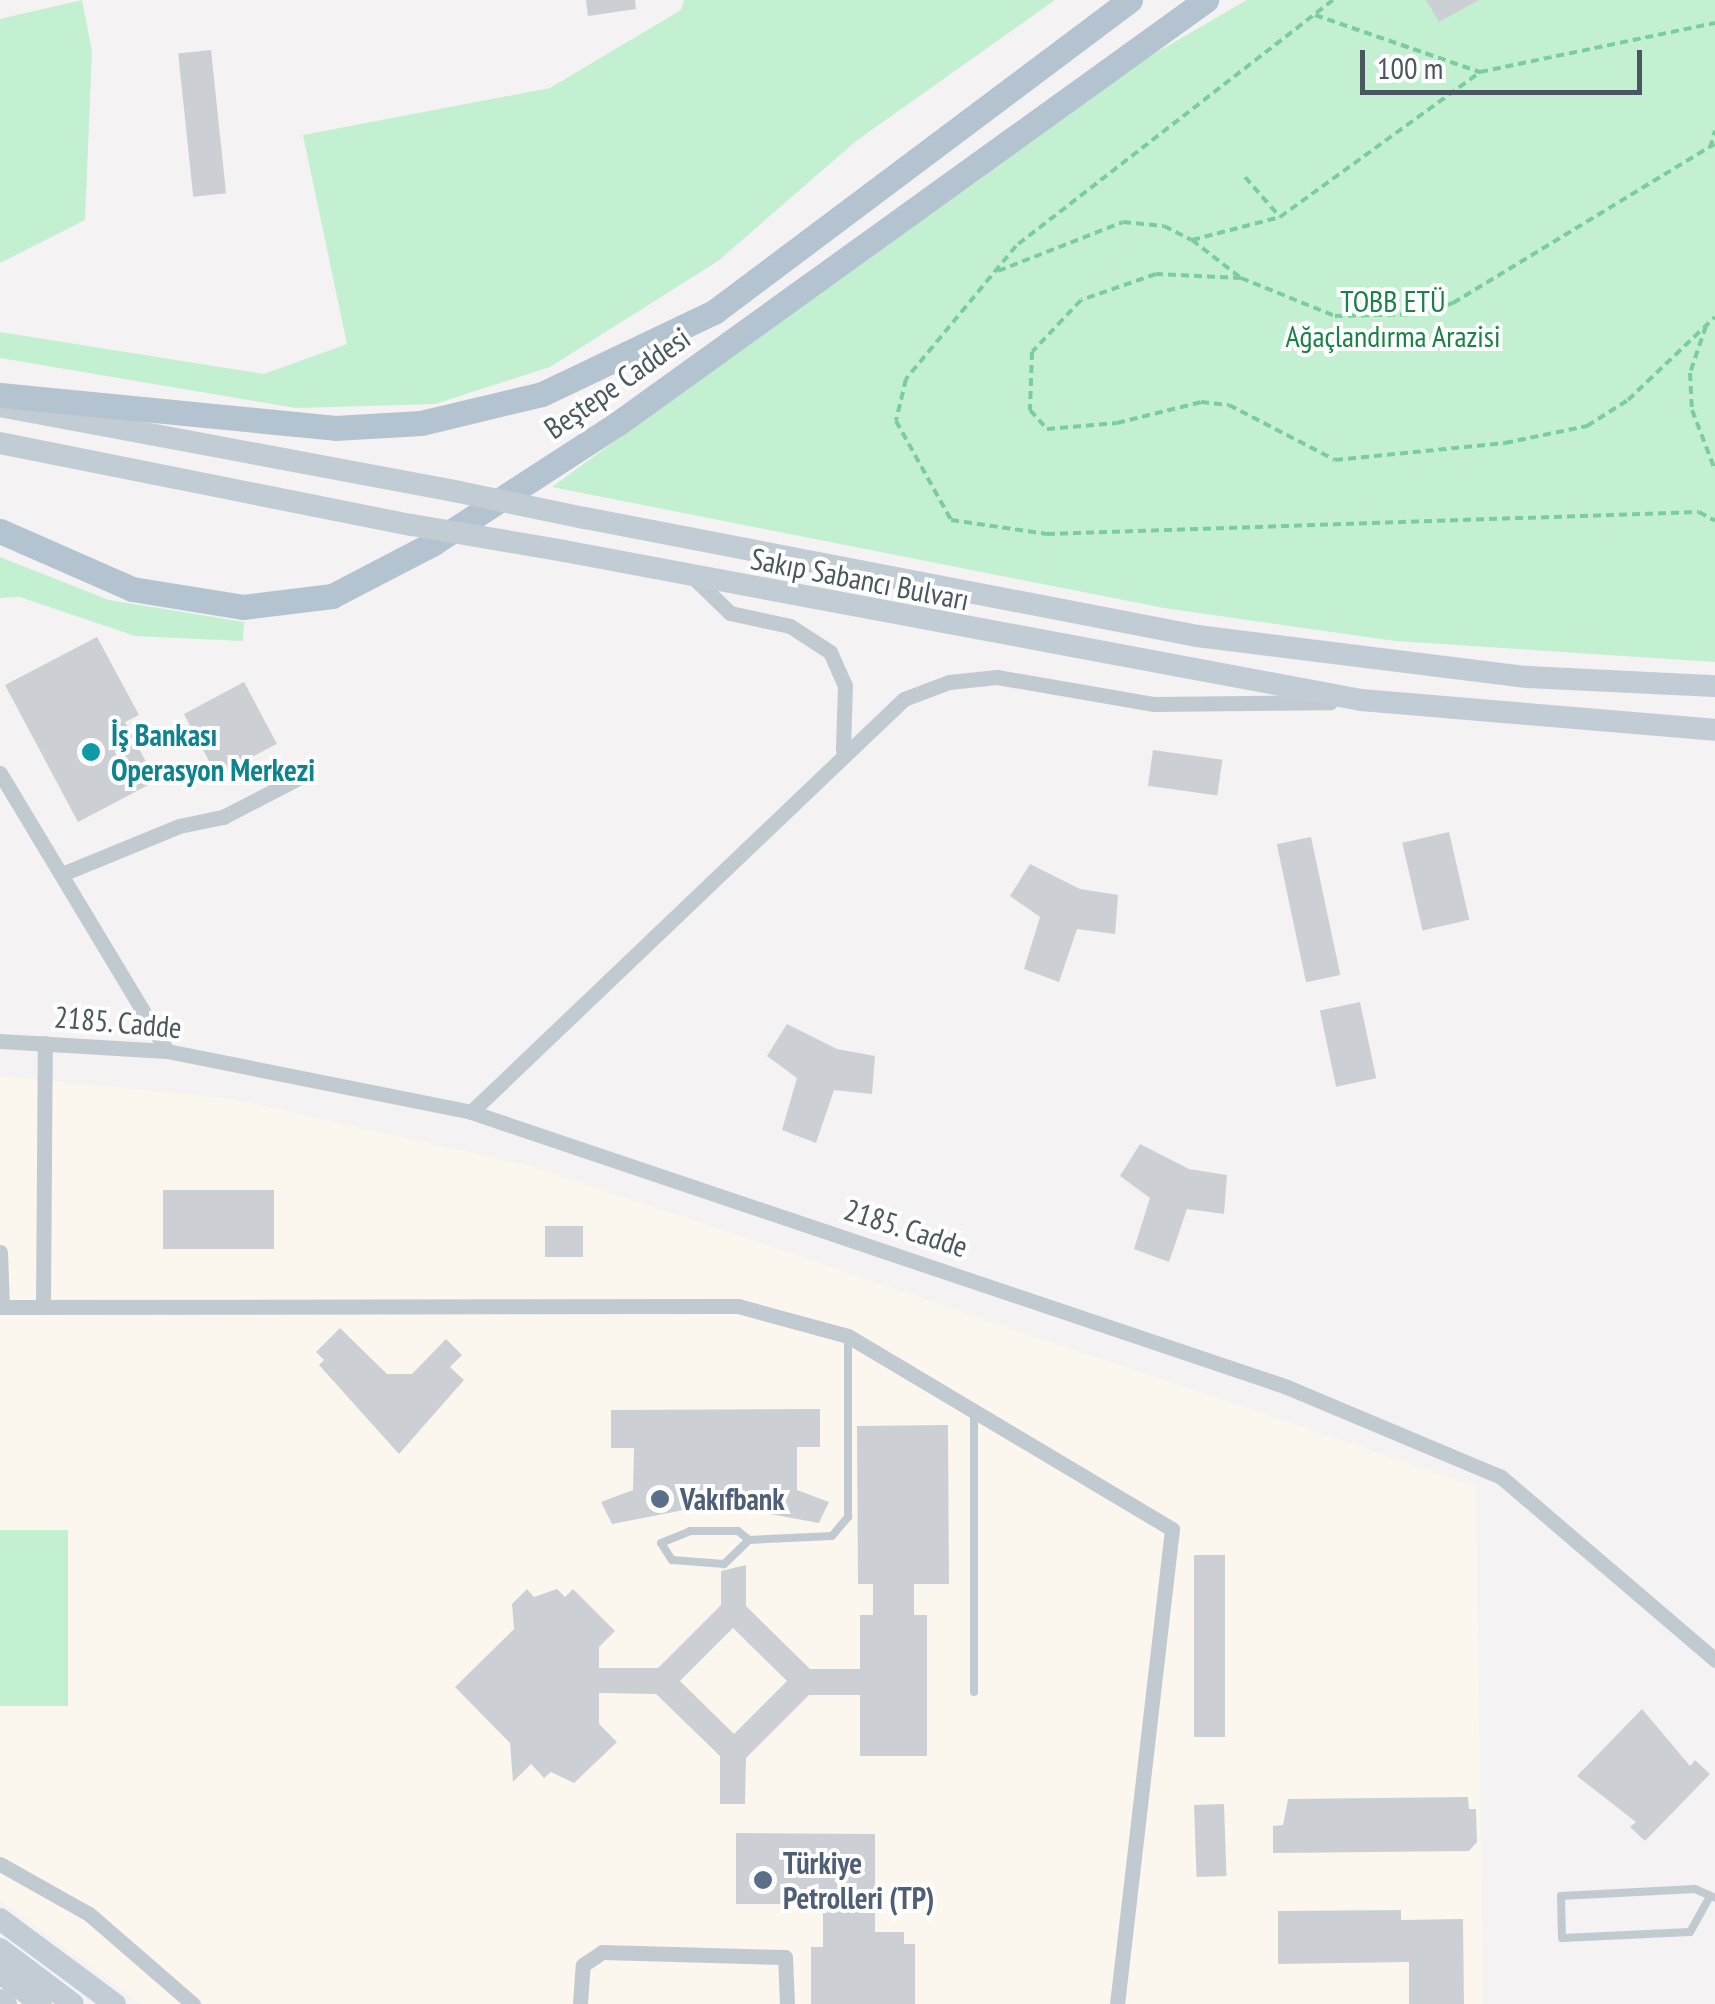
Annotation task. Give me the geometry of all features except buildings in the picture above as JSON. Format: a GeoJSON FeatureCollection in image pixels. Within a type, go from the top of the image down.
{"type":"FeatureCollection","features":[{"type":"Feature","properties":{"kind":"main road","name":"Beştepe Caddesi"},"geometry":{"type":"LineString","coordinates":[[0,395],[334,428],[421,423],[542,394],[714,312],[1130,0]]}},
{"type":"Feature","properties":{"kind":"main road","name":"Beştepe Caddesi"},"geometry":{"type":"LineString","coordinates":[[0,532],[132,589],[243,607],[332,596],[432,544],[616,424],[1206,0]]}},
{"type":"Feature","properties":{"kind":"main road","name":"Sakıp Sabancı Bulvarı"},"geometry":{"type":"LineString","coordinates":[[0,406],[1215,639],[1528,678],[1715,686]]}},
{"type":"Feature","properties":{"kind":"main road","name":"Sakıp Sabancı Bulvarı"},"geometry":{"type":"LineString","coordinates":[[0,444],[412,525],[1361,700],[1715,730]]}},
{"type":"Feature","properties":{"kind":"main road"},"geometry":{"type":"LineString","coordinates":[[0,1919],[115,2004]]}},
{"type":"Feature","properties":{"kind":"main road"},"geometry":{"type":"LineString","coordinates":[[0,1949],[74,2004]]}},
{"type":"Feature","properties":{"kind":"main road"},"geometry":{"type":"LineString","coordinates":[[0,1973],[41,2004]]}},
{"type":"Feature","properties":{"kind":"street"},"geometry":{"type":"LineString","coordinates":[[694,578],[730,613],[790,626],[830,652],[845,685],[843,750]]}},
{"type":"Feature","properties":{"kind":"street"},"geometry":{"type":"LineString","coordinates":[[471,1112],[843,750],[904,699],[949,682],[997,677],[1153,704],[1361,700]]}},
{"type":"Feature","properties":{"kind":"street"},"geometry":{"type":"LineString","coordinates":[[0,773],[167,1051]]}},
{"type":"Feature","properties":{"kind":"street"},"geometry":{"type":"LineString","coordinates":[[62,874],[178,826],[223,817],[304,775]]}},
{"type":"Feature","properties":{"kind":"street","name":"2185. Cadde"},"geometry":{"type":"LineString","coordinates":[[0,1041],[167,1051],[471,1112],[1141,1335],[1433,1443],[1501,1477],[1561,1520],[1715,1660]]}},
{"type":"Feature","properties":{"kind":"street"},"geometry":{"type":"LineString","coordinates":[[43,1307],[45,1043]]}},
{"type":"Feature","properties":{"kind":"street"},"geometry":{"type":"LineString","coordinates":[[0,1252],[1,1307],[738,1306],[848,1336],[1172,1530],[1117,2004]]}},
{"type":"Feature","properties":{"kind":"street"},"geometry":{"type":"LineString","coordinates":[[0,1864],[89,1914],[193,2004]]}},
{"type":"Feature","properties":{"kind":"street"},"geometry":{"type":"LineString","coordinates":[[580,2004],[584,1965],[602,1952],[785,1957],[786,2004]]}},
{"type":"Feature","properties":{"kind":"lane"},"geometry":{"type":"LineString","coordinates":[[749,1540],[738,1530],[690,1530],[661,1543],[672,1560],[724,1564],[749,1540],[832,1536],[848,1517],[848,1336]]}},
{"type":"Feature","properties":{"kind":"lane"},"geometry":{"type":"LineString","coordinates":[[974,1412],[974,1692]]}},
{"type":"Feature","properties":{"kind":"lane"},"geometry":{"type":"LineString","coordinates":[[1695,1889],[1712,1898],[1690,1932],[1562,1938],[1561,1896],[1695,1889]]}},
{"type":"Feature","properties":{"kind":"path"},"geometry":{"type":"LineString","coordinates":[[1333,0],[1016,246],[906,380],[896,422],[951,520],[1048,534],[1699,512],[1715,521]]}},
{"type":"Feature","properties":{"kind":"path"},"geometry":{"type":"LineString","coordinates":[[1314,15],[1480,72]]}},
{"type":"Feature","properties":{"kind":"path"},"geometry":{"type":"LineString","coordinates":[[1192,240],[1280,217],[1480,72],[1715,23]]}},
{"type":"Feature","properties":{"kind":"path"},"geometry":{"type":"LineString","coordinates":[[994,272],[1123,222],[1164,226],[1192,240],[1241,278],[1335,316],[1421,314],[1452,304],[1712,146],[1715,131]]}},
{"type":"Feature","properties":{"kind":"path"},"geometry":{"type":"LineString","coordinates":[[1245,177],[1280,217]]}},
{"type":"Feature","properties":{"kind":"path"},"geometry":{"type":"LineString","coordinates":[[1241,278],[1156,274],[1081,300],[1032,352],[1030,410],[1047,428],[1117,423],[1201,402],[1229,405],[1335,460],[1505,443],[1587,426],[1628,400],[1715,317]]}},
{"type":"Feature","properties":{"kind":"path"},"geometry":{"type":"LineString","coordinates":[[1708,322],[1690,372],[1692,410],[1715,470]]}},
{"type":"Feature","properties":{"kind":"shaded area"},"geometry":{"type":"Polygon","coordinates":[[[0,1076],[233,1099],[536,1167],[1476,1486],[1483,2004],[141,2004],[0,1900],[0,1076]]]}},
{"type":"Feature","properties":{"kind":"green space"},"geometry":{"type":"Polygon","coordinates":[[[82,0],[92,51],[85,220],[0,263],[0,19],[82,0]]]}},
{"type":"Feature","properties":{"kind":"green space"},"geometry":{"type":"Polygon","coordinates":[[[684,0],[1055,0],[856,141],[718,261],[550,367],[435,404],[296,408],[0,358],[0,332],[264,374],[347,344],[303,135],[550,88],[681,10],[684,0]]]}},
{"type":"Feature","properties":{"kind":"green space","name":"TOBB ETÜ Ağaçlandırma Arazisi"},"geometry":{"type":"Polygon","coordinates":[[[1247,0],[1715,0],[1715,662],[1395,641],[1164,608],[552,487],[1109,80],[1247,0]]]}},
{"type":"Feature","properties":{"kind":"green space"},"geometry":{"type":"Polygon","coordinates":[[[0,557],[109,600],[244,622],[243,641],[135,636],[20,597],[0,598],[0,557]]]}},
{"type":"Feature","properties":{"kind":"green space"},"geometry":{"type":"Polygon","coordinates":[[[0,1530],[68,1530],[68,1706],[0,1706],[0,1530]]]}},
{"type":"Feature","properties":{"kind":"place","name":"İş Bankası Operasyon Merkezi"},"geometry":{"type":"Point","coordinates":[91,752]}},
{"type":"Feature","properties":{"kind":"place","name":"Vakıfbank"},"geometry":{"type":"Point","coordinates":[660,1499]}},
{"type":"Feature","properties":{"kind":"place","name":"Türkiye Petrolleri (TP)"},"geometry":{"type":"Point","coordinates":[763,1880]}}]}
